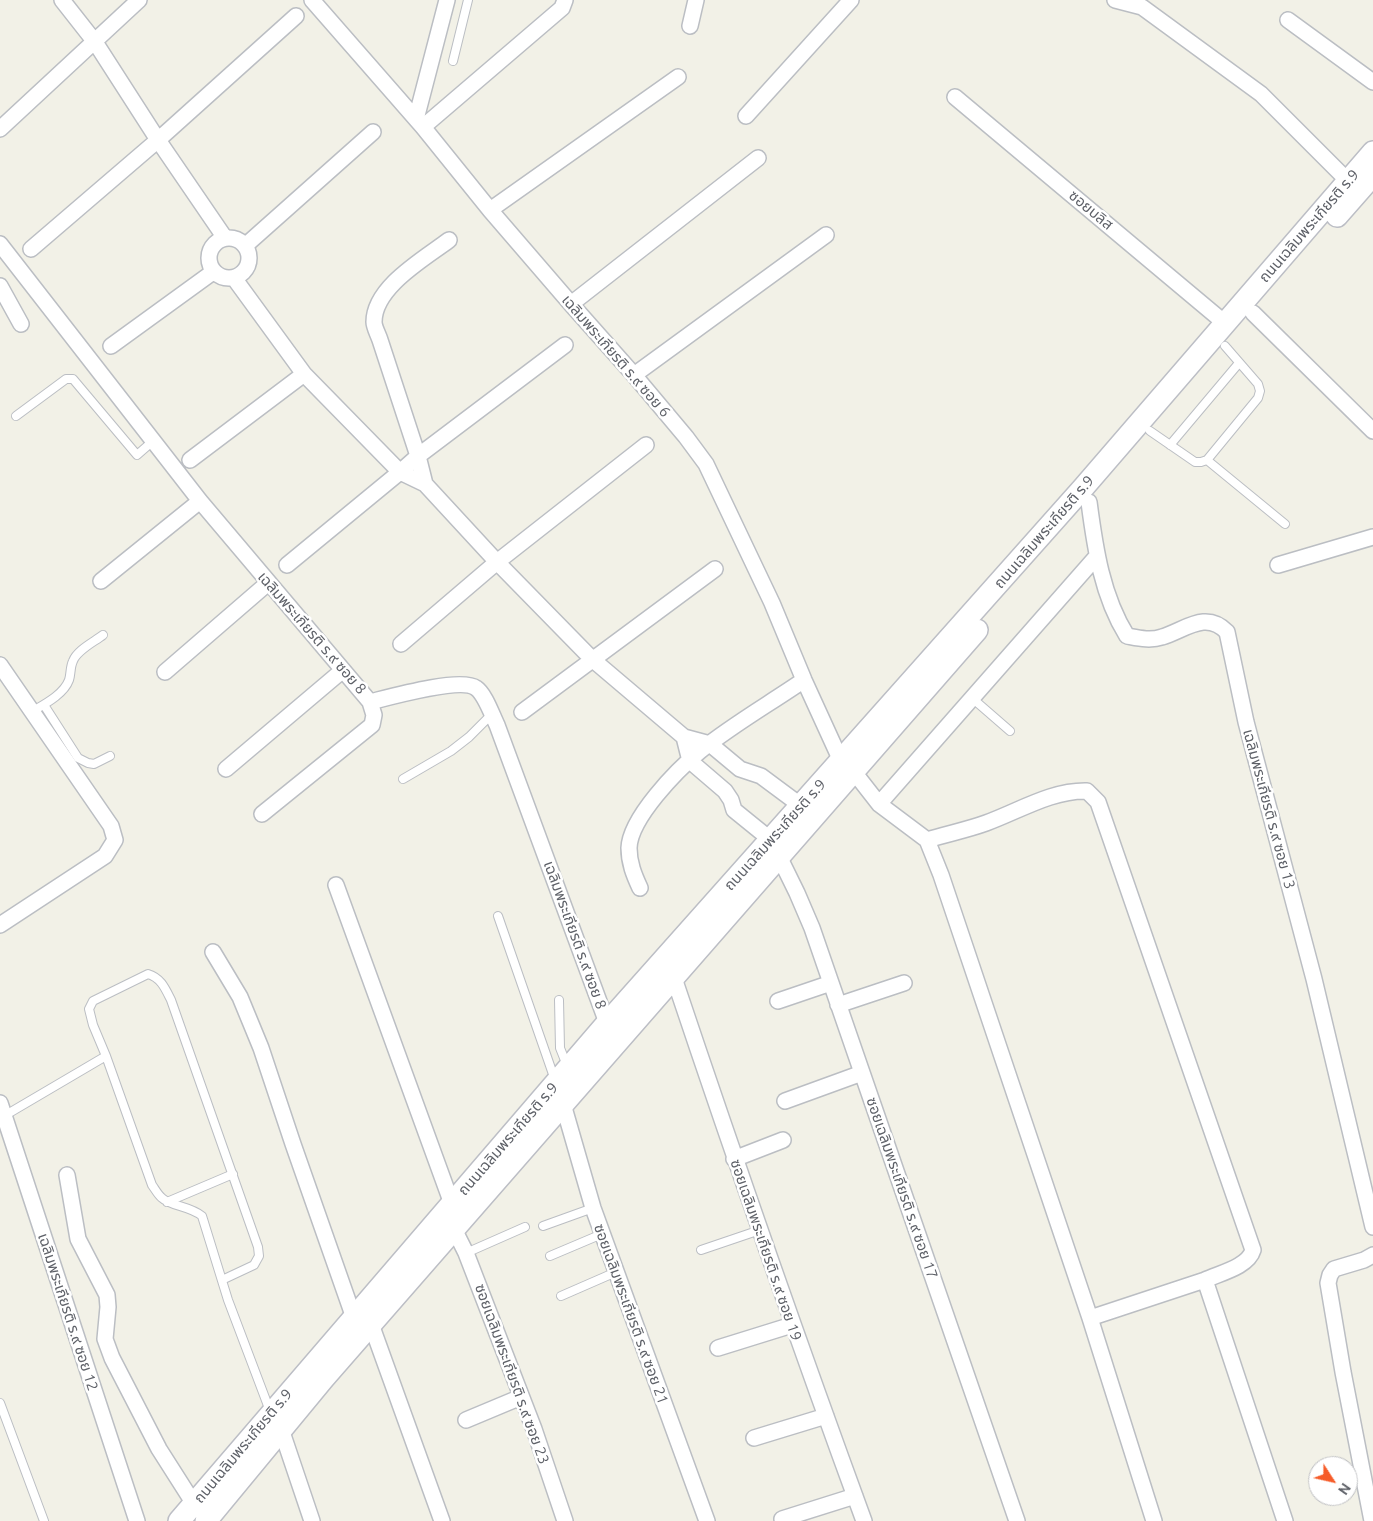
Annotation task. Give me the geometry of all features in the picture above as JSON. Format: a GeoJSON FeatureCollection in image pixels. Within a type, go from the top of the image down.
{"type":"FeatureCollection","features":[{"type":"Feature","properties":{"kind":"main road","name":"ถนนเฉลิมพระเกียรติ ร.9"},"geometry":{"type":"LineString","coordinates":[[362,1321],[454,1228],[674,978],[775,849],[1145,427],[1348,181],[1370,166]]}},
{"type":"Feature","properties":{"kind":"main road","name":"ถนนเฉลิมพระเกียรติ ร.9"},"geometry":{"type":"LineString","coordinates":[[1222,336],[1253,313],[1370,166]]}},
{"type":"Feature","properties":{"kind":"main road","name":"ถนนเฉลิมพระเกียรติ ร.9"},"geometry":{"type":"LineString","coordinates":[[179,1521],[276,1421],[362,1321],[452,1204],[607,1023],[775,849],[800,805],[847,766],[1088,502],[1145,427]]}},
{"type":"Feature","properties":{"kind":"main road","name":"ถนนเฉลิมพระเกียรติ ร.9"},"geometry":{"type":"LineString","coordinates":[[206,1521],[276,1421]]}},
{"type":"Feature","properties":{"kind":"street"},"geometry":{"type":"LineString","coordinates":[[62,0],[96,42],[158,140],[225,238]]}},
{"type":"Feature","properties":{"kind":"street"},"geometry":{"type":"LineString","coordinates":[[0,129],[96,42],[138,0]]}},
{"type":"Feature","properties":{"kind":"street"},"geometry":{"type":"LineString","coordinates":[[419,123],[447,0]]}},
{"type":"Feature","properties":{"kind":"street"},"geometry":{"type":"LineString","coordinates":[[419,123],[562,8],[565,0]]}},
{"type":"Feature","properties":{"kind":"street"},"geometry":{"type":"LineString","coordinates":[[690,26],[696,0]]}},
{"type":"Feature","properties":{"kind":"street"},"geometry":{"type":"LineString","coordinates":[[746,116],[851,0]]}},
{"type":"Feature","properties":{"kind":"street"},"geometry":{"type":"LineString","coordinates":[[1114,0],[1142,7],[1261,94],[1348,181]]}},
{"type":"Feature","properties":{"kind":"street","name":"เฉลิมพระเกียรติ ร.๙ ซอย 6"},"geometry":{"type":"LineString","coordinates":[[318,3],[490,210],[570,304],[634,375],[706,464],[772,603],[804,680],[847,766],[879,804],[927,840]]}},
{"type":"Feature","properties":{"kind":"street"},"geometry":{"type":"LineString","coordinates":[[31,249],[158,140],[296,16]]}},
{"type":"Feature","properties":{"kind":"street"},"geometry":{"type":"LineString","coordinates":[[1288,20],[1373,82]]}},
{"type":"Feature","properties":{"kind":"street"},"geometry":{"type":"LineString","coordinates":[[490,210],[678,77]]}},
{"type":"Feature","properties":{"kind":"street","name":"ซอยบลิส"},"geometry":{"type":"LineString","coordinates":[[955,97],[1222,336]]}},
{"type":"Feature","properties":{"kind":"street"},"geometry":{"type":"LineString","coordinates":[[246,245],[373,132]]}},
{"type":"Feature","properties":{"kind":"street"},"geometry":{"type":"LineString","coordinates":[[570,304],[758,158]]}},
{"type":"Feature","properties":{"kind":"street"},"geometry":{"type":"LineString","coordinates":[[634,375],[826,235]]}},
{"type":"Feature","properties":{"kind":"street"},"geometry":{"type":"LineString","coordinates":[[225,238],[236,238],[246,245],[250,255],[248,265],[243,273],[234,278],[223,278],[213,272],[208,262],[209,251],[215,242],[225,238]]}},
{"type":"Feature","properties":{"kind":"street"},"geometry":{"type":"LineString","coordinates":[[425,484],[418,456],[374,324],[376,305],[390,285],[450,240]]}},
{"type":"Feature","properties":{"kind":"street","name":"เฉลิมพระเกียรติ ร.๙ ซอย 8"},"geometry":{"type":"LineString","coordinates":[[1,247],[200,501],[370,702],[445,685],[463,684],[476,688],[492,714],[607,1023]]}},
{"type":"Feature","properties":{"kind":"street"},"geometry":{"type":"LineString","coordinates":[[112,346],[213,272]]}},
{"type":"Feature","properties":{"kind":"street"},"geometry":{"type":"LineString","coordinates":[[234,278],[304,374],[400,472],[425,484],[497,562],[592,659],[684,737],[710,744],[740,769],[760,776],[800,805]]}},
{"type":"Feature","properties":{"kind":"street"},"geometry":{"type":"LineString","coordinates":[[0,286],[21,324]]}},
{"type":"Feature","properties":{"kind":"street"},"geometry":{"type":"LineString","coordinates":[[1253,313],[1373,431]]}},
{"type":"Feature","properties":{"kind":"street"},"geometry":{"type":"LineString","coordinates":[[287,565],[418,456],[565,345]]}},
{"type":"Feature","properties":{"kind":"street"},"geometry":{"type":"LineString","coordinates":[[190,460],[304,374]]}},
{"type":"Feature","properties":{"kind":"street"},"geometry":{"type":"LineString","coordinates":[[401,644],[497,562],[646,445]]}},
{"type":"Feature","properties":{"kind":"street"},"geometry":{"type":"LineString","coordinates":[[101,581],[200,501]]}},
{"type":"Feature","properties":{"kind":"street","name":"เฉลิมพระเกียรติ ร.๙ ซอย 13"},"geometry":{"type":"LineString","coordinates":[[1088,502],[1097,556],[1115,618],[1126,636],[1146,639],[1161,637],[1206,621],[1219,624],[1227,632],[1246,722],[1314,979],[1373,1227]]}},
{"type":"Feature","properties":{"kind":"street"},"geometry":{"type":"LineString","coordinates":[[1278,565],[1373,537]]}},
{"type":"Feature","properties":{"kind":"street"},"geometry":{"type":"LineString","coordinates":[[879,804],[1097,556]]}},
{"type":"Feature","properties":{"kind":"street"},"geometry":{"type":"LineString","coordinates":[[522,712],[716,569]]}},
{"type":"Feature","properties":{"kind":"street"},"geometry":{"type":"LineString","coordinates":[[165,672],[268,583]]}},
{"type":"Feature","properties":{"kind":"street"},"geometry":{"type":"LineString","coordinates":[[0,665],[38,708],[111,826],[115,840],[105,856],[0,925]]}},
{"type":"Feature","properties":{"kind":"street"},"geometry":{"type":"LineString","coordinates":[[226,769],[343,670]]}},
{"type":"Feature","properties":{"kind":"street"},"geometry":{"type":"LineString","coordinates":[[640,888],[631,868],[629,847],[643,812],[690,761],[710,744],[804,680]]}},
{"type":"Feature","properties":{"kind":"street"},"geometry":{"type":"LineString","coordinates":[[262,814],[372,726],[374,715],[370,702]]}},
{"type":"Feature","properties":{"kind":"street"},"geometry":{"type":"LineString","coordinates":[[684,737],[690,761],[725,792],[731,800],[734,810],[775,849]]}},
{"type":"Feature","properties":{"kind":"street"},"geometry":{"type":"LineString","coordinates":[[1090,1318],[1205,1280],[1245,1262],[1251,1257],[1253,1250],[1098,802],[1087,791],[1072,791],[985,824],[927,840],[941,875],[1090,1318],[1154,1521]]}},
{"type":"Feature","properties":{"kind":"street","name":"ซอยเฉลิมพระเกียรติ ร.๙ ซอย 17"},"geometry":{"type":"LineString","coordinates":[[775,849],[812,928],[1017,1521]]}},
{"type":"Feature","properties":{"kind":"street"},"geometry":{"type":"LineString","coordinates":[[336,885],[452,1204]]}},
{"type":"Feature","properties":{"kind":"street"},"geometry":{"type":"LineString","coordinates":[[213,952],[240,997],[261,1048],[293,1144],[442,1521]]}},
{"type":"Feature","properties":{"kind":"street","name":"ซอยเฉลิมพระเกียรติ ร.๙ ซอย 19"},"geometry":{"type":"LineString","coordinates":[[674,978],[792,1325],[864,1521]]}},
{"type":"Feature","properties":{"kind":"street"},"geometry":{"type":"LineString","coordinates":[[778,1001],[831,983]]}},
{"type":"Feature","properties":{"kind":"street"},"geometry":{"type":"LineString","coordinates":[[838,1004],[904,983]]}},
{"type":"Feature","properties":{"kind":"street"},"geometry":{"type":"LineString","coordinates":[[785,1101],[862,1073]]}},
{"type":"Feature","properties":{"kind":"street","name":"ซอยเฉลิมพระเกียรติ ร.๙ ซอย 21"},"geometry":{"type":"LineString","coordinates":[[563,1104],[593,1208],[707,1521]]}},
{"type":"Feature","properties":{"kind":"street","name":"เฉลิมพระเกียรติ ร.๙ ซอย 12"},"geometry":{"type":"LineString","coordinates":[[2,1110],[137,1521]]}},
{"type":"Feature","properties":{"kind":"street"},"geometry":{"type":"LineString","coordinates":[[734,1159],[783,1140]]}},
{"type":"Feature","properties":{"kind":"street"},"geometry":{"type":"LineString","coordinates":[[67,1175],[78,1239],[107,1295],[108,1307],[104,1339],[160,1449],[194,1504]]}},
{"type":"Feature","properties":{"kind":"street","name":"ซอยเฉลิมพระเกียรติ ร.๙ ซอย 23"},"geometry":{"type":"LineString","coordinates":[[454,1228],[466,1253],[521,1397],[565,1521]]}},
{"type":"Feature","properties":{"kind":"street"},"geometry":{"type":"LineString","coordinates":[[1372,1521],[1342,1372],[1328,1283],[1334,1269],[1364,1260],[1373,1255]]}},
{"type":"Feature","properties":{"kind":"street"},"geometry":{"type":"LineString","coordinates":[[1205,1280],[1285,1521]]}},
{"type":"Feature","properties":{"kind":"street"},"geometry":{"type":"LineString","coordinates":[[718,1348],[792,1325]]}},
{"type":"Feature","properties":{"kind":"street"},"geometry":{"type":"LineString","coordinates":[[466,1420],[521,1397]]}},
{"type":"Feature","properties":{"kind":"street"},"geometry":{"type":"LineString","coordinates":[[754,1438],[826,1416]]}},
{"type":"Feature","properties":{"kind":"street"},"geometry":{"type":"LineString","coordinates":[[276,1421],[312,1521]]}},
{"type":"Feature","properties":{"kind":"street"},"geometry":{"type":"LineString","coordinates":[[782,1519],[855,1496]]}},
{"type":"Feature","properties":{"kind":"lane"},"geometry":{"type":"LineString","coordinates":[[454,60],[468,0]]}},
{"type":"Feature","properties":{"kind":"lane"},"geometry":{"type":"LineString","coordinates":[[1145,427],[1195,462],[1207,460],[1258,398],[1260,391],[1258,384],[1239,363],[1222,336]]}},
{"type":"Feature","properties":{"kind":"lane"},"geometry":{"type":"LineString","coordinates":[[1170,445],[1239,363]]}},
{"type":"Feature","properties":{"kind":"lane"},"geometry":{"type":"LineString","coordinates":[[16,416],[66,379],[73,379],[137,454],[152,441]]}},
{"type":"Feature","properties":{"kind":"lane"},"geometry":{"type":"LineString","coordinates":[[1207,460],[1285,524]]}},
{"type":"Feature","properties":{"kind":"lane"},"geometry":{"type":"LineString","coordinates":[[103,635],[77,655],[73,661],[70,679],[65,688],[38,708],[78,758],[94,764],[110,756]]}},
{"type":"Feature","properties":{"kind":"lane"},"geometry":{"type":"LineString","coordinates":[[972,698],[1010,731]]}},
{"type":"Feature","properties":{"kind":"lane"},"geometry":{"type":"LineString","coordinates":[[403,779],[451,751],[492,714]]}},
{"type":"Feature","properties":{"kind":"lane"},"geometry":{"type":"LineString","coordinates":[[498,916],[556,1082]]}},
{"type":"Feature","properties":{"kind":"lane"},"geometry":{"type":"LineString","coordinates":[[222,1280],[254,1265],[259,1256],[255,1235],[171,1000],[156,976],[148,974],[93,1001],[90,1010],[93,1026],[106,1056],[152,1185],[161,1198],[167,1202],[194,1210],[202,1216],[222,1280],[276,1421]]}},
{"type":"Feature","properties":{"kind":"lane"},"geometry":{"type":"LineString","coordinates":[[559,1000],[560,1048],[566,1063],[572,1066]]}},
{"type":"Feature","properties":{"kind":"lane"},"geometry":{"type":"LineString","coordinates":[[2,1110],[106,1056]]}},
{"type":"Feature","properties":{"kind":"lane"},"geometry":{"type":"LineString","coordinates":[[167,1202],[233,1174]]}},
{"type":"Feature","properties":{"kind":"lane"},"geometry":{"type":"LineString","coordinates":[[543,1226],[593,1208]]}},
{"type":"Feature","properties":{"kind":"lane"},"geometry":{"type":"LineString","coordinates":[[466,1253],[525,1226]]}},
{"type":"Feature","properties":{"kind":"lane"},"geometry":{"type":"LineString","coordinates":[[701,1250],[760,1230]]}},
{"type":"Feature","properties":{"kind":"lane"},"geometry":{"type":"LineString","coordinates":[[550,1256],[602,1234]]}},
{"type":"Feature","properties":{"kind":"lane"},"geometry":{"type":"LineString","coordinates":[[561,1296],[616,1272]]}},
{"type":"Feature","properties":{"kind":"lane"},"geometry":{"type":"LineString","coordinates":[[0,1403],[44,1521]]}}]}
